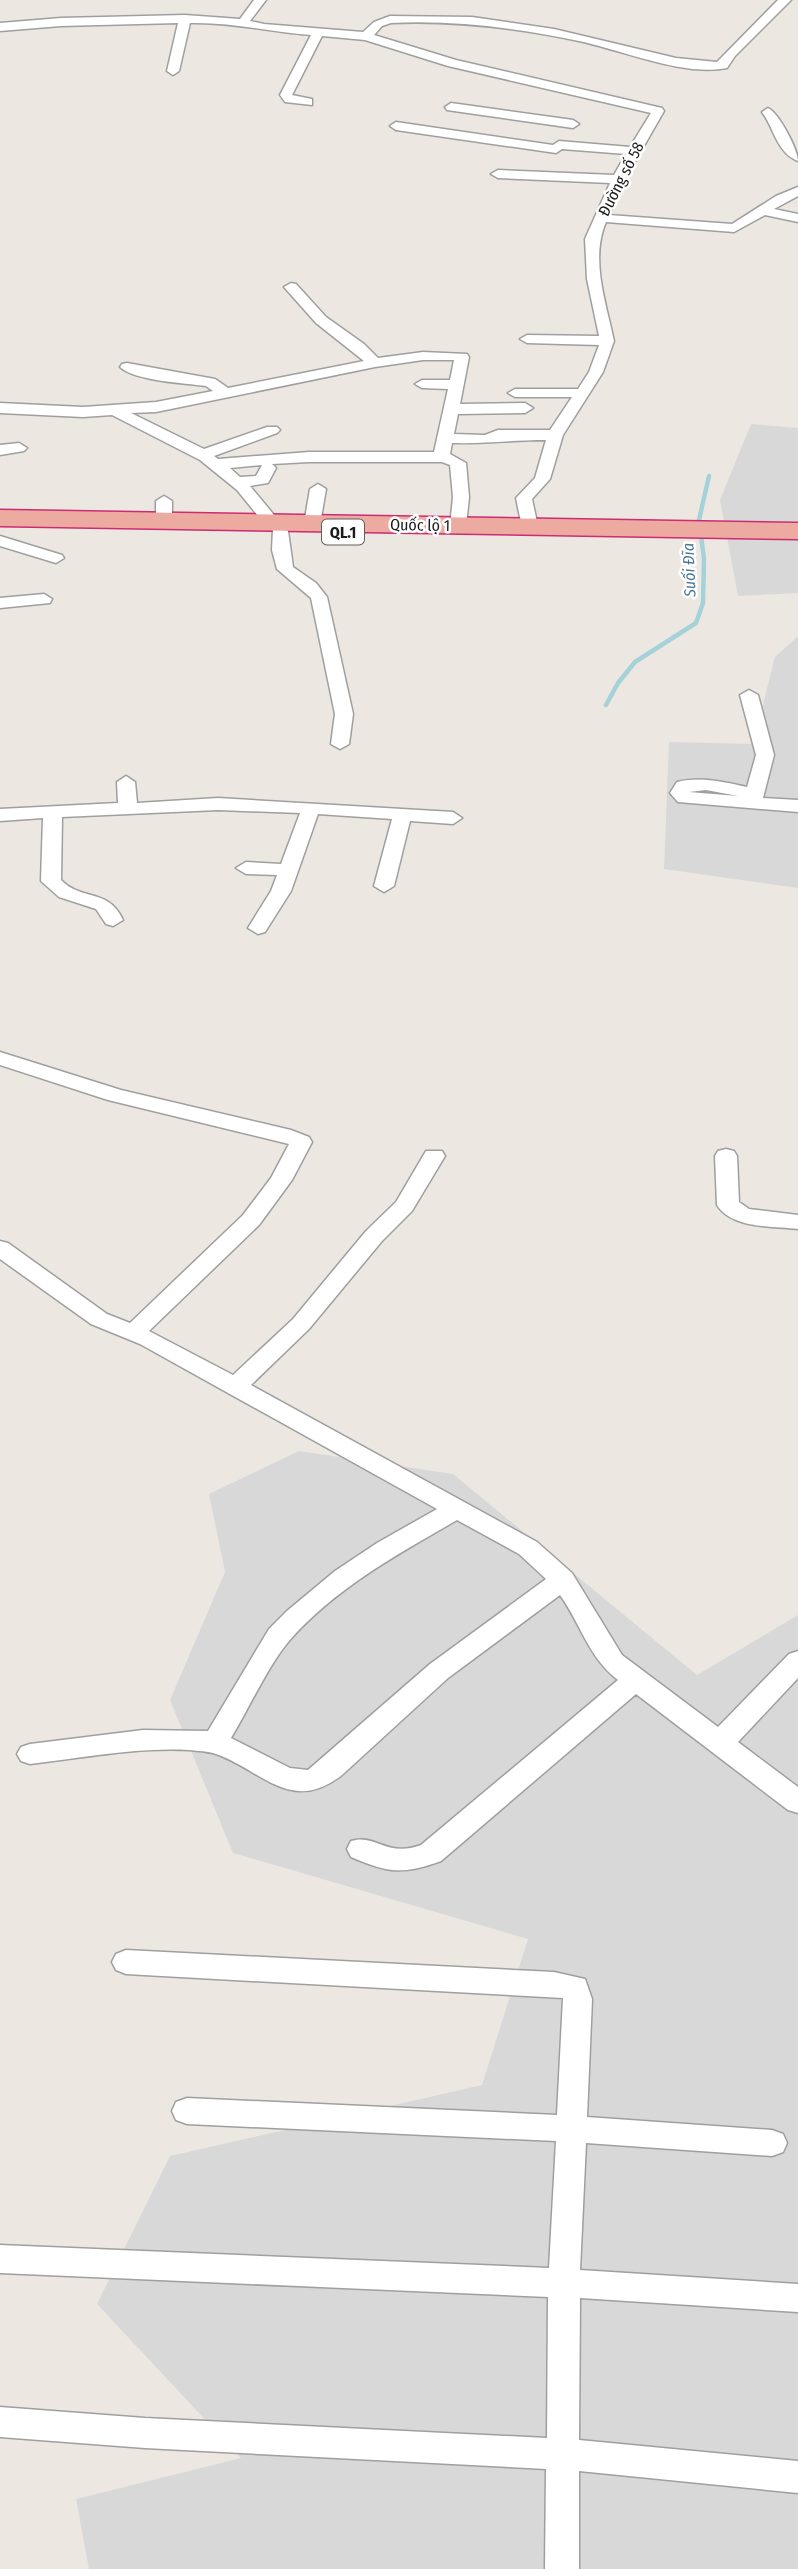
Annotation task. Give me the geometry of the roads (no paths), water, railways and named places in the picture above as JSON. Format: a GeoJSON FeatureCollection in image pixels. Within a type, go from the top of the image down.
{"type":"FeatureCollection","features":[{"type":"Feature","properties":{"kind":"highway","name":"Quốc lộ 1"},"geometry":{"type":"LineString","coordinates":[[0,518],[164,512],[276,527],[312,524],[530,527],[684,533]]}},
{"type":"Feature","properties":{"kind":"highway","name":"Quốc lộ 1"},"geometry":{"type":"LineString","coordinates":[[0,526],[684,533],[798,531]]}},
{"type":"Feature","properties":{"kind":"highway","name":"Quốc lộ 1"},"geometry":{"type":"LineString","coordinates":[[715,533],[798,538]]}},
{"type":"Feature","properties":{"kind":"street"},"geometry":{"type":"LineString","coordinates":[[243,22],[260,0]]}},
{"type":"Feature","properties":{"kind":"street"},"geometry":{"type":"LineString","coordinates":[[367,16],[383,21],[426,15],[532,26],[679,61],[717,66],[723,65],[730,54],[785,0]]}},
{"type":"Feature","properties":{"kind":"street"},"geometry":{"type":"LineString","coordinates":[[366,36],[383,21],[385,4]]}},
{"type":"Feature","properties":{"kind":"street"},"geometry":{"type":"LineString","coordinates":[[173,71],[185,19]]}},
{"type":"Feature","properties":{"kind":"street","name":"Đường số 58"},"geometry":{"type":"LineString","coordinates":[[0,27],[78,21],[185,19],[243,22],[264,28],[366,36],[424,52],[583,109],[658,111],[618,179],[591,248],[594,279],[607,341]]}},
{"type":"Feature","properties":{"kind":"street"},"geometry":{"type":"LineString","coordinates":[[308,102],[289,99],[286,95],[318,33]]}},
{"type":"Feature","properties":{"kind":"street"},"geometry":{"type":"LineString","coordinates":[[451,107],[583,109]]}},
{"type":"Feature","properties":{"kind":"street"},"geometry":{"type":"LineString","coordinates":[[541,176],[583,109]]}},
{"type":"Feature","properties":{"kind":"street"},"geometry":{"type":"LineString","coordinates":[[768,112],[775,120],[787,149],[798,157]]}},
{"type":"Feature","properties":{"kind":"street"},"geometry":{"type":"LineString","coordinates":[[396,126],[557,147],[633,151]]}},
{"type":"Feature","properties":{"kind":"street"},"geometry":{"type":"LineString","coordinates":[[498,174],[618,179]]}},
{"type":"Feature","properties":{"kind":"street"},"geometry":{"type":"LineString","coordinates":[[601,218],[734,228],[770,204],[798,191]]}},
{"type":"Feature","properties":{"kind":"street"},"geometry":{"type":"LineString","coordinates":[[762,210],[798,218]]}},
{"type":"Feature","properties":{"kind":"street"},"geometry":{"type":"LineString","coordinates":[[291,287],[321,320],[359,347],[375,363]]}},
{"type":"Feature","properties":{"kind":"street"},"geometry":{"type":"LineString","coordinates":[[0,408],[59,412],[156,407],[375,363],[423,356],[459,356],[466,349],[464,337]]}},
{"type":"Feature","properties":{"kind":"street"},"geometry":{"type":"LineString","coordinates":[[527,339],[607,341],[601,362],[555,435],[544,475],[524,498],[530,527]]}},
{"type":"Feature","properties":{"kind":"street"},"geometry":{"type":"LineString","coordinates":[[444,457],[444,439],[462,357],[459,356]]}},
{"type":"Feature","properties":{"kind":"street"},"geometry":{"type":"LineString","coordinates":[[127,367],[210,382],[226,394]]}},
{"type":"Feature","properties":{"kind":"street"},"geometry":{"type":"LineString","coordinates":[[422,384],[457,386]]}},
{"type":"Feature","properties":{"kind":"street"},"geometry":{"type":"LineString","coordinates":[[515,393],[582,393]]}},
{"type":"Feature","properties":{"kind":"street"},"geometry":{"type":"LineString","coordinates":[[452,410],[472,407],[525,408]]}},
{"type":"Feature","properties":{"kind":"street"},"geometry":{"type":"LineString","coordinates":[[113,411],[160,429],[209,459],[258,502],[276,527],[281,564],[289,574],[312,587],[319,597],[344,713],[340,744]]}},
{"type":"Feature","properties":{"kind":"street"},"geometry":{"type":"LineString","coordinates":[[209,459],[272,430]]}},
{"type":"Feature","properties":{"kind":"street"},"geometry":{"type":"LineString","coordinates":[[444,439],[487,440],[498,435],[555,435]]}},
{"type":"Feature","properties":{"kind":"street"},"geometry":{"type":"LineString","coordinates":[[0,450],[19,448]]}},
{"type":"Feature","properties":{"kind":"street"},"geometry":{"type":"LineString","coordinates":[[209,459],[444,457],[458,463],[461,497],[458,526]]}},
{"type":"Feature","properties":{"kind":"street"},"geometry":{"type":"LineString","coordinates":[[237,482],[264,479],[268,468]]}},
{"type":"Feature","properties":{"kind":"street"},"geometry":{"type":"LineString","coordinates":[[312,524],[318,489]]}},
{"type":"Feature","properties":{"kind":"street"},"geometry":{"type":"LineString","coordinates":[[0,541],[56,558]]}},
{"type":"Feature","properties":{"kind":"street"},"geometry":{"type":"LineString","coordinates":[[0,603],[44,599]]}},
{"type":"Feature","properties":{"kind":"street"},"geometry":{"type":"LineString","coordinates":[[749,695],[765,755],[753,799],[798,806]]}},
{"type":"Feature","properties":{"kind":"street"},"geometry":{"type":"LineString","coordinates":[[127,782],[128,808]]}},
{"type":"Feature","properties":{"kind":"street"},"geometry":{"type":"LineString","coordinates":[[0,815],[218,804],[453,818]]}},
{"type":"Feature","properties":{"kind":"street"},"geometry":{"type":"LineString","coordinates":[[258,928],[281,891],[311,808]]}},
{"type":"Feature","properties":{"kind":"street"},"geometry":{"type":"LineString","coordinates":[[53,812],[51,881],[61,892],[106,907],[113,920]]}},
{"type":"Feature","properties":{"kind":"street"},"geometry":{"type":"LineString","coordinates":[[384,886],[403,813]]}},
{"type":"Feature","properties":{"kind":"street"},"geometry":{"type":"LineString","coordinates":[[246,867],[290,870]]}},
{"type":"Feature","properties":{"kind":"street"},"geometry":{"type":"LineString","coordinates":[[0,1058],[78,1084],[301,1142],[281,1181],[251,1220],[133,1334]]}},
{"type":"Feature","properties":{"kind":"street"},"geometry":{"type":"LineString","coordinates":[[235,1387],[301,1324],[374,1236],[404,1206],[434,1156]]}},
{"type":"Feature","properties":{"kind":"street"},"geometry":{"type":"LineString","coordinates":[[726,1156],[728,1205],[749,1216],[798,1222]]}},
{"type":"Feature","properties":{"kind":"street"},"geometry":{"type":"LineString","coordinates":[[0,1248],[80,1308],[148,1339],[528,1548],[563,1580],[575,1597],[599,1646],[635,1680],[798,1802]]}},
{"type":"Feature","properties":{"kind":"street"},"geometry":{"type":"LineString","coordinates":[[215,1742],[278,1636],[296,1618],[344,1578],[386,1549],[457,1509]]}},
{"type":"Feature","properties":{"kind":"street"},"geometry":{"type":"LineString","coordinates":[[30,1754],[147,1742],[215,1742],[294,1781],[312,1781],[324,1774],[377,1725],[472,1645],[563,1580]]}},
{"type":"Feature","properties":{"kind":"street"},"geometry":{"type":"LineString","coordinates":[[719,1744],[798,1661]]}},
{"type":"Feature","properties":{"kind":"street"},"geometry":{"type":"LineString","coordinates":[[360,1849],[391,1863],[408,1862],[431,1853],[635,1680]]}},
{"type":"Feature","properties":{"kind":"street"},"geometry":{"type":"LineString","coordinates":[[126,1962],[554,1983],[575,1988],[578,1999],[564,2283],[562,2569]]}},
{"type":"Feature","properties":{"kind":"street"},"geometry":{"type":"LineString","coordinates":[[187,2111],[571,2129],[772,2143]]}},
{"type":"Feature","properties":{"kind":"street"},"geometry":{"type":"LineString","coordinates":[[0,2259],[564,2283],[798,2298]]}},
{"type":"Feature","properties":{"kind":"street"},"geometry":{"type":"LineString","coordinates":[[0,2423],[159,2434],[563,2454],[798,2477]]}},
{"type":"Feature","properties":{"kind":"waterway","name":"Suối Đĩa"},"geometry":{"type":"LineString","coordinates":[[606,705],[618,683],[635,662],[696,623],[703,603],[704,559],[699,520],[709,476]]}}]}
